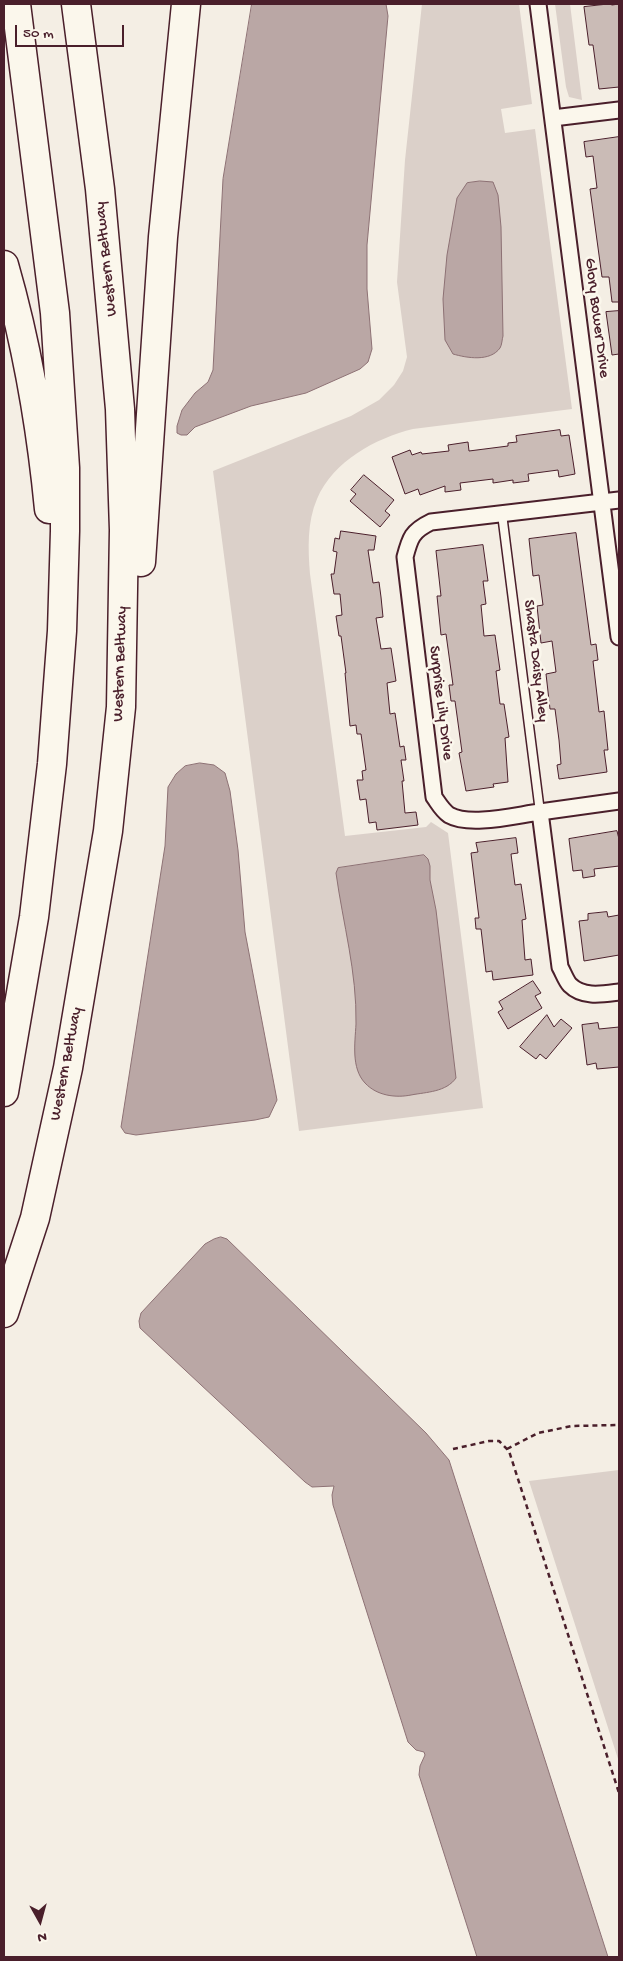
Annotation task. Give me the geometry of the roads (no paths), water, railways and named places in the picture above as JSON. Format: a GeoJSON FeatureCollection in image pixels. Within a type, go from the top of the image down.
{"type":"FeatureCollection","features":[{"type":"Feature","properties":{"kind":"highway"},"geometry":{"type":"LineString","coordinates":[[4,1092],[34,917],[52,764],[62,631],[65,531],[65,468],[55,313],[16,4]]}},
{"type":"Feature","properties":{"kind":"highway","name":"Western Beltway"},"geometry":{"type":"LineString","coordinates":[[4,1313],[35,1218],[68,1068],[108,831],[121,707],[124,530],[120,409],[100,189],[76,4]]}},
{"type":"Feature","properties":{"kind":"highway"},"geometry":{"type":"LineString","coordinates":[[121,707],[137,612],[163,237],[186,4]]}},
{"type":"Feature","properties":{"kind":"highway"},"geometry":{"type":"LineString","coordinates":[[4,265],[20,322],[37,412],[44,457],[62,631]]}},
{"type":"Feature","properties":{"kind":"street","name":"Glory Bower Drive"},"geometry":{"type":"LineString","coordinates":[[538,4],[619,637]]}},
{"type":"Feature","properties":{"kind":"street"},"geometry":{"type":"LineString","coordinates":[[553,118],[619,110]]}},
{"type":"Feature","properties":{"kind":"street","name":"Surprise Lily Drive"},"geometry":{"type":"LineString","coordinates":[[619,500],[431,522],[418,528],[410,539],[405,557],[434,796],[441,808],[451,816],[471,820],[619,802]]}},
{"type":"Feature","properties":{"kind":"street"},"geometry":{"type":"LineString","coordinates":[[540,812],[560,967],[570,985],[583,992],[596,995],[619,992]]}},
{"type":"Feature","properties":{"kind":"lane","name":"Shasta Daisy Alley"},"geometry":{"type":"LineString","coordinates":[[502,514],[540,812]]}}]}
